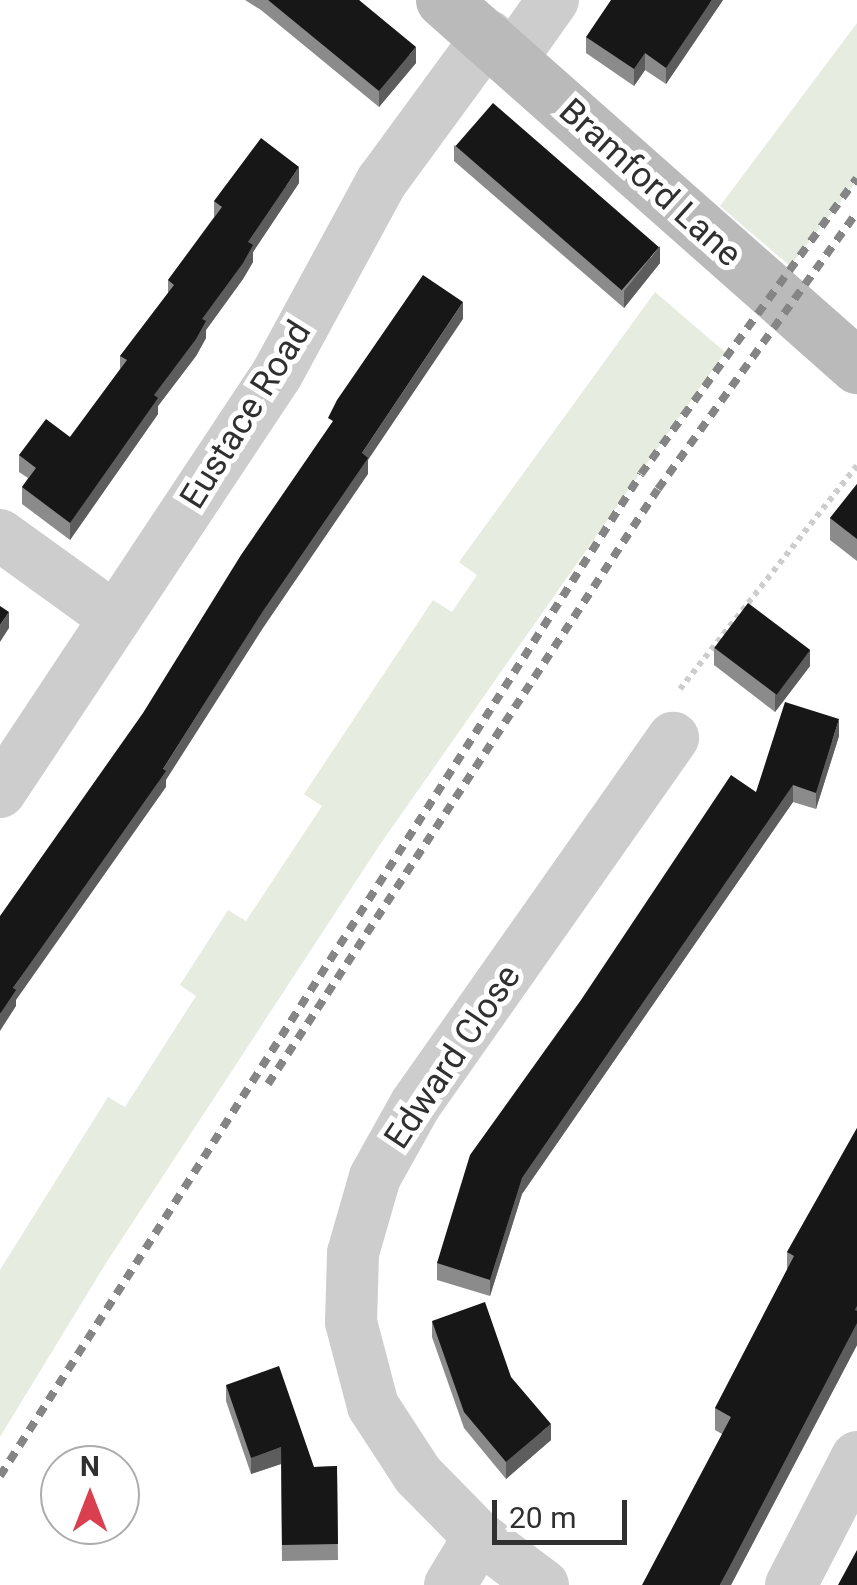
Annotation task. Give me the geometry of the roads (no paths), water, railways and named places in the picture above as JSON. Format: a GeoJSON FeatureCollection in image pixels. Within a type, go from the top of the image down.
{"type":"FeatureCollection","features":[{"type":"Feature","properties":{"kind":"street","name":"Bramford Lane"},"geometry":{"type":"LineString","coordinates":[[443,0],[857,366]]}},
{"type":"Feature","properties":{"kind":"street","name":"Eustace Road"},"geometry":{"type":"LineString","coordinates":[[0,792],[277,374],[382,181],[500,47],[553,0]]}},
{"type":"Feature","properties":{"kind":"street"},"geometry":{"type":"LineString","coordinates":[[0,535],[116,618]]}},
{"type":"Feature","properties":{"kind":"street","name":"Edward Close"},"geometry":{"type":"LineString","coordinates":[[543,1585],[480,1537],[418,1475],[372,1406],[351,1322],[353,1253],[375,1177],[415,1105],[673,738]]}},
{"type":"Feature","properties":{"kind":"street"},"geometry":{"type":"LineString","coordinates":[[790,1585],[857,1456]]}},
{"type":"Feature","properties":{"kind":"street"},"geometry":{"type":"LineString","coordinates":[[450,1585],[480,1537]]}},
{"type":"Feature","properties":{"kind":"railway"},"geometry":{"type":"LineString","coordinates":[[0,1476],[641,474],[857,178]]}},
{"type":"Feature","properties":{"kind":"railway"},"geometry":{"type":"LineString","coordinates":[[268,1084],[658,489],[857,212]]}}]}
